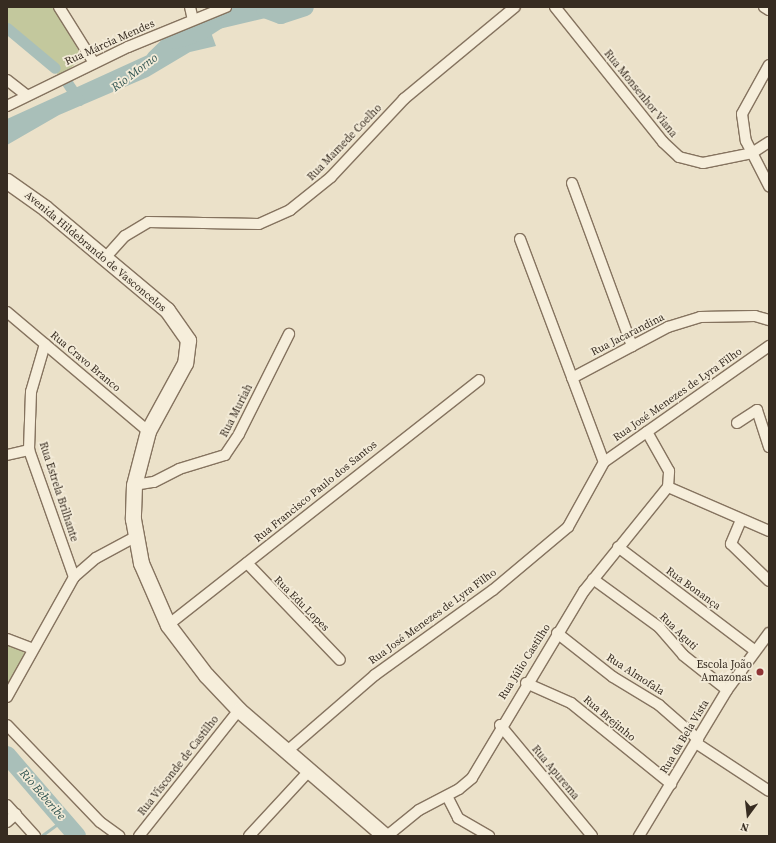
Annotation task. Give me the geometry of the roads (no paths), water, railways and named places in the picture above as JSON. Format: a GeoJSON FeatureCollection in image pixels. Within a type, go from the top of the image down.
{"type":"FeatureCollection","features":[{"type":"Feature","properties":{"kind":"street"},"geometry":{"type":"LineString","coordinates":[[59,7],[94,63]]}},
{"type":"Feature","properties":{"kind":"street"},"geometry":{"type":"LineString","coordinates":[[190,7],[193,20]]}},
{"type":"Feature","properties":{"kind":"street","name":"Rua Márcia Mendes"},"geometry":{"type":"LineString","coordinates":[[7,106],[26,95],[94,63],[226,7]]}},
{"type":"Feature","properties":{"kind":"street","name":"Rua Mamede Coelho"},"geometry":{"type":"LineString","coordinates":[[105,258],[125,236],[148,222],[260,224],[290,210],[331,177],[420,85],[515,7]]}},
{"type":"Feature","properties":{"kind":"street","name":"Rua Monsenhor Viana"},"geometry":{"type":"LineString","coordinates":[[555,7],[662,142],[679,157],[703,163],[752,152],[769,142]]}},
{"type":"Feature","properties":{"kind":"street"},"geometry":{"type":"LineString","coordinates":[[764,7],[769,10]]}},
{"type":"Feature","properties":{"kind":"street"},"geometry":{"type":"LineString","coordinates":[[769,65],[742,114],[746,141],[769,186]]}},
{"type":"Feature","properties":{"kind":"street"},"geometry":{"type":"LineString","coordinates":[[7,80],[26,95]]}},
{"type":"Feature","properties":{"kind":"street","name":"Avenida Hildebrando de Vasconcelos"},"geometry":{"type":"LineString","coordinates":[[7,181],[105,258],[167,310],[188,340],[185,363],[148,431],[134,485],[135,536],[148,584],[168,625],[206,675],[239,710],[380,834]]}},
{"type":"Feature","properties":{"kind":"street"},"geometry":{"type":"LineString","coordinates":[[572,183],[632,346]]}},
{"type":"Feature","properties":{"kind":"street"},"geometry":{"type":"LineString","coordinates":[[520,239],[604,462]]}},
{"type":"Feature","properties":{"kind":"street","name":"Rua Cravo Branco"},"geometry":{"type":"LineString","coordinates":[[7,312],[148,431]]}},
{"type":"Feature","properties":{"kind":"street","name":"Rua Jacarandina"},"geometry":{"type":"LineString","coordinates":[[572,378],[668,327],[700,317],[755,316],[769,320]]}},
{"type":"Feature","properties":{"kind":"street","name":"Rua Muriah"},"geometry":{"type":"LineString","coordinates":[[134,485],[154,482],[179,469],[224,455],[239,434],[289,334]]}},
{"type":"Feature","properties":{"kind":"street","name":"Rua Estrela Brilhante"},"geometry":{"type":"LineString","coordinates":[[45,344],[31,392],[29,450],[74,577]]}},
{"type":"Feature","properties":{"kind":"street","name":"Rua José Menezes de Lyra Filho"},"geometry":{"type":"LineString","coordinates":[[286,752],[375,674],[493,590],[568,527],[604,462],[769,346]]}},
{"type":"Feature","properties":{"kind":"street","name":"Rua Francisco Paulo dos Santos"},"geometry":{"type":"LineString","coordinates":[[168,625],[480,380]]}},
{"type":"Feature","properties":{"kind":"street"},"geometry":{"type":"LineString","coordinates":[[737,423],[757,410],[763,419],[763,435],[769,447]]}},
{"type":"Feature","properties":{"kind":"street"},"geometry":{"type":"LineString","coordinates":[[647,432],[669,471],[669,485],[741,520],[769,531]]}},
{"type":"Feature","properties":{"kind":"street"},"geometry":{"type":"LineString","coordinates":[[7,455],[29,450]]}},
{"type":"Feature","properties":{"kind":"street","name":"Rua Júlio Castilho"},"geometry":{"type":"LineString","coordinates":[[380,834],[419,810],[447,796],[472,778],[500,725],[557,633],[593,579],[669,485]]}},
{"type":"Feature","properties":{"kind":"street"},"geometry":{"type":"LineString","coordinates":[[741,520],[731,544],[769,581]]}},
{"type":"Feature","properties":{"kind":"street"},"geometry":{"type":"LineString","coordinates":[[7,697],[74,577],[96,558],[135,536]]}},
{"type":"Feature","properties":{"kind":"street","name":"Rua Bonança"},"geometry":{"type":"LineString","coordinates":[[618,547],[754,650]]}},
{"type":"Feature","properties":{"kind":"street","name":"Rua Edu Lopes"},"geometry":{"type":"LineString","coordinates":[[247,563],[340,660]]}},
{"type":"Feature","properties":{"kind":"street","name":"Rua Aguti"},"geometry":{"type":"LineString","coordinates":[[593,579],[659,627],[683,654],[727,690]]}},
{"type":"Feature","properties":{"kind":"street","name":"Rua Almofala"},"geometry":{"type":"LineString","coordinates":[[557,633],[613,677],[659,705],[697,741],[769,791]]}},
{"type":"Feature","properties":{"kind":"street","name":"Rua da Bela Vista"},"geometry":{"type":"LineString","coordinates":[[639,836],[672,784],[727,690],[754,650],[769,633]]}},
{"type":"Feature","properties":{"kind":"street"},"geometry":{"type":"LineString","coordinates":[[7,638],[33,649]]}},
{"type":"Feature","properties":{"kind":"street","name":"Rua Brejinho"},"geometry":{"type":"LineString","coordinates":[[526,683],[571,703],[672,784]]}},
{"type":"Feature","properties":{"kind":"street","name":"Rua Visconde de Castilho"},"geometry":{"type":"LineString","coordinates":[[139,836],[239,710]]}},
{"type":"Feature","properties":{"kind":"street"},"geometry":{"type":"LineString","coordinates":[[7,725],[100,822],[119,836]]}},
{"type":"Feature","properties":{"kind":"street","name":"Rua Apurema"},"geometry":{"type":"LineString","coordinates":[[500,725],[592,836]]}},
{"type":"Feature","properties":{"kind":"street"},"geometry":{"type":"LineString","coordinates":[[249,836],[308,772]]}},
{"type":"Feature","properties":{"kind":"street"},"geometry":{"type":"LineString","coordinates":[[447,796],[458,818],[489,836]]}},
{"type":"Feature","properties":{"kind":"street"},"geometry":{"type":"LineString","coordinates":[[7,805],[34,835]]}},
{"type":"Feature","properties":{"kind":"street"},"geometry":{"type":"LineString","coordinates":[[7,822],[16,814]]}},
{"type":"Feature","properties":{"kind":"water"},"geometry":{"type":"Polygon","coordinates":[[[209,27],[216,46],[190,52],[148,77],[59,115],[7,145],[7,119],[209,27]]]}},
{"type":"Feature","properties":{"kind":"waterway","name":"Rio Morno"},"geometry":{"type":"LineString","coordinates":[[155,59],[175,40],[198,33],[218,20],[265,9],[281,15],[305,7]]}},
{"type":"Feature","properties":{"kind":"waterway"},"geometry":{"type":"LineString","coordinates":[[7,28],[55,68]]}},
{"type":"Feature","properties":{"kind":"waterway"},"geometry":{"type":"LineString","coordinates":[[66,81],[79,100]]}},
{"type":"Feature","properties":{"kind":"waterway","name":"Rio Beberibe"},"geometry":{"type":"LineString","coordinates":[[7,755],[77,836]]}},
{"type":"Feature","properties":{"kind":"waterway"},"geometry":{"type":"LineString","coordinates":[[41,836],[63,820]]}},
{"type":"Feature","properties":{"kind":"place","name":"Escola João Amazonas"},"geometry":{"type":"Point","coordinates":[760,672]}}]}
